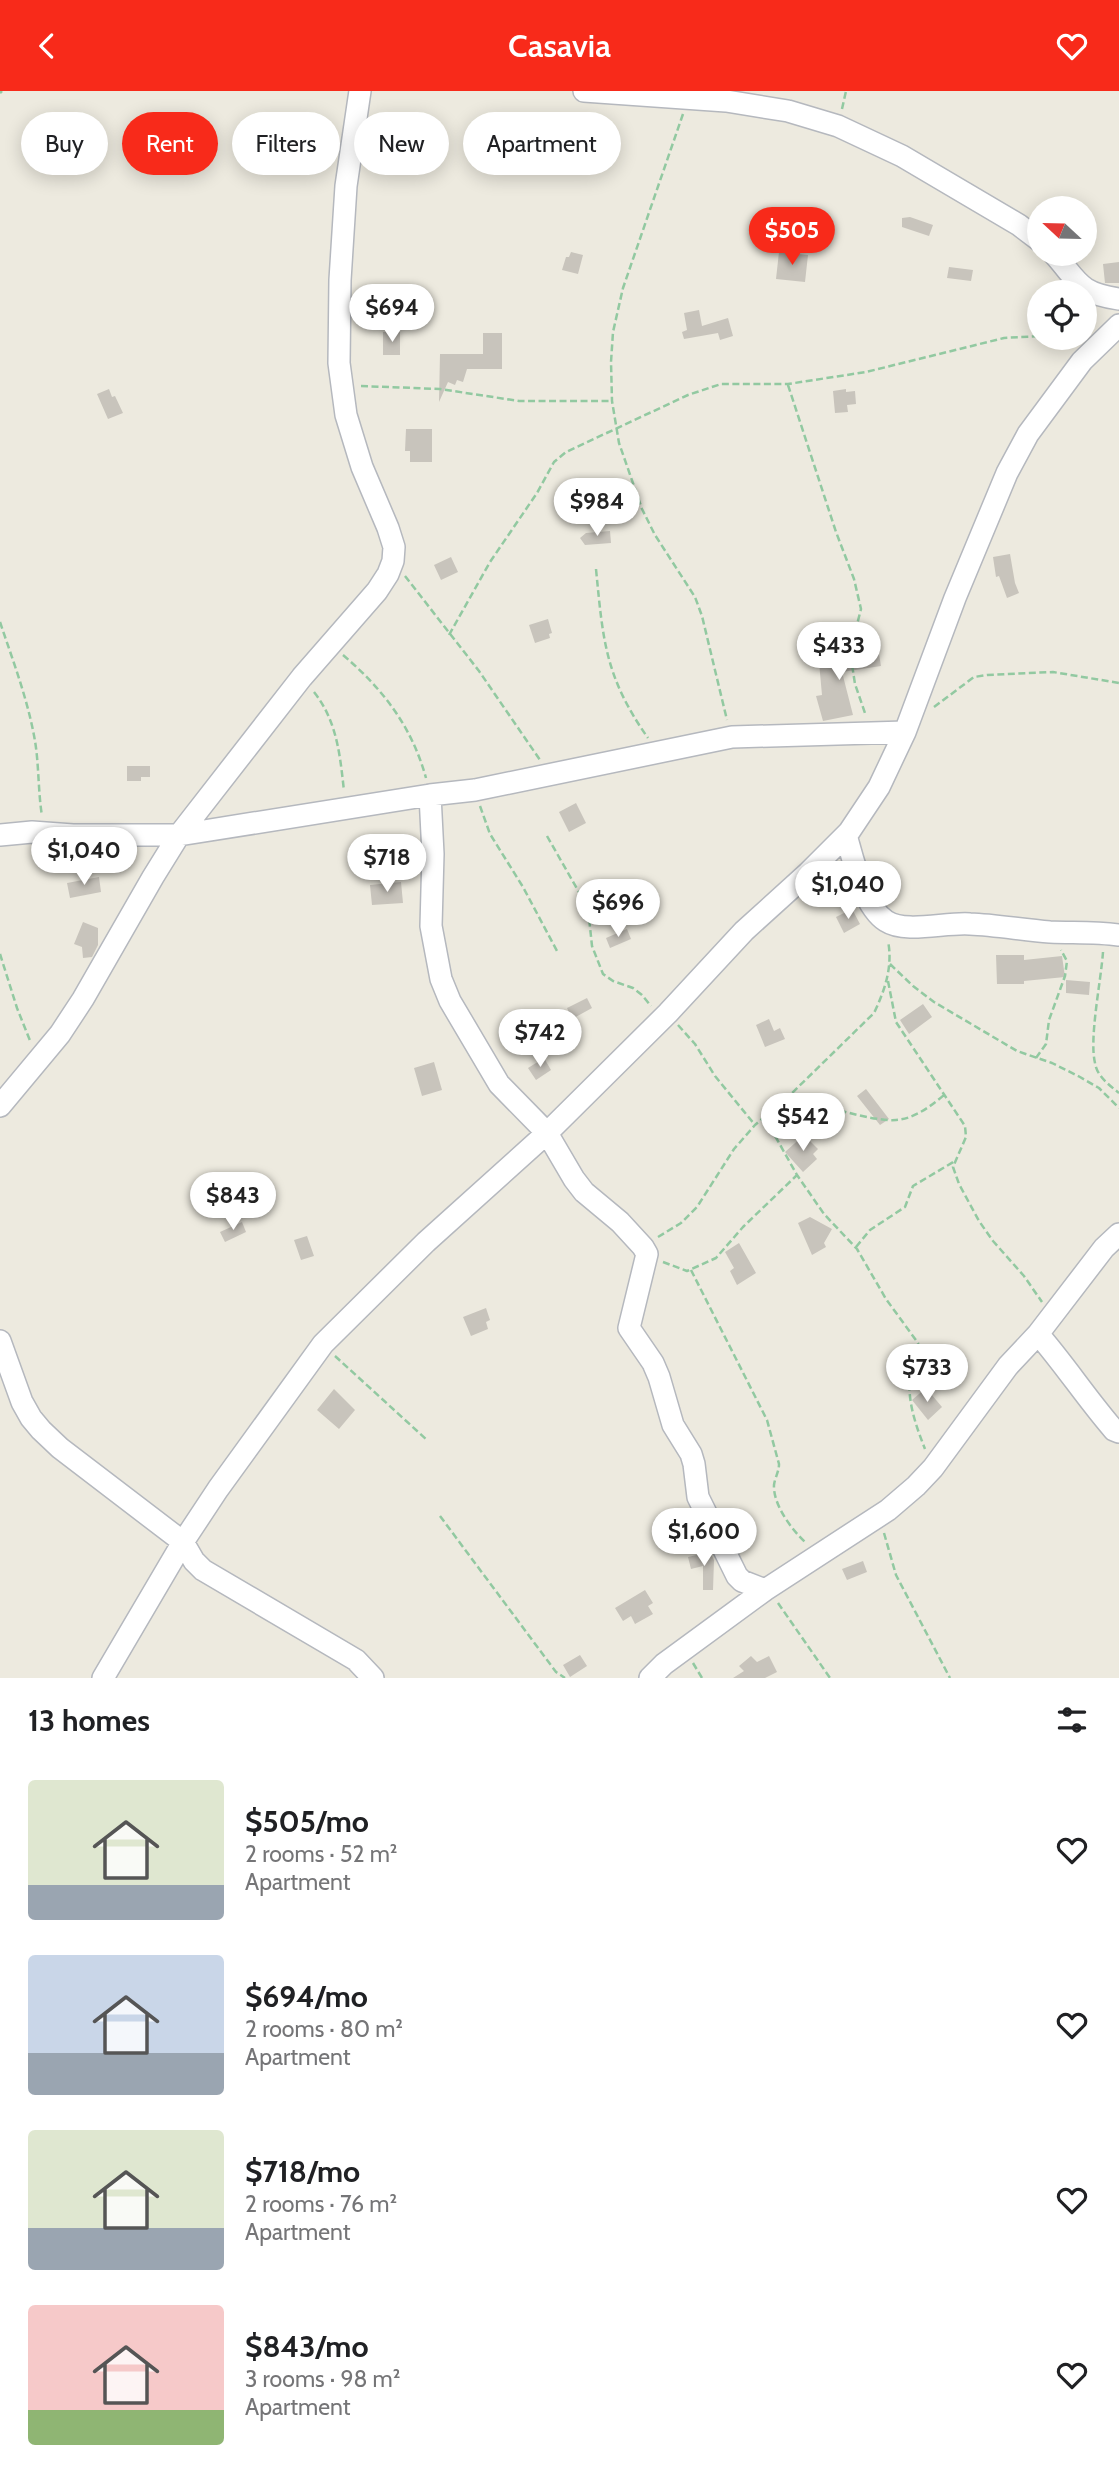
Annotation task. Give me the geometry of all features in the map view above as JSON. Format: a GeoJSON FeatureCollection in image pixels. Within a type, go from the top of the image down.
{"type":"FeatureCollection","features":[{"type":"Feature","properties":{"kind":"street"},"geometry":{"type":"LineString","coordinates":[[0,1106],[83,999],[180,835],[302,677],[377,591],[393,561],[394,547],[388,528],[362,467],[346,415],[339,363],[340,280],[346,186],[360,91]]}},
{"type":"Feature","properties":{"kind":"street"},"geometry":{"type":"LineString","coordinates":[[584,91],[726,101],[804,115],[838,126],[902,156],[1027,231]]}},
{"type":"Feature","properties":{"kind":"street"},"geometry":{"type":"LineString","coordinates":[[1064,266],[1081,288],[1097,296],[1119,299]]}},
{"type":"Feature","properties":{"kind":"street"},"geometry":{"type":"LineString","coordinates":[[103,1678],[183,1542],[323,1344],[426,1242],[547,1133],[664,1017],[744,931],[846,835],[879,787],[907,726],[955,598],[1007,473],[1028,434],[1082,361],[1119,325]]}},
{"type":"Feature","properties":{"kind":"street"},"geometry":{"type":"LineString","coordinates":[[0,835],[17,832],[180,835],[475,790],[732,737],[871,733],[907,726]]}},
{"type":"Feature","properties":{"kind":"street"},"geometry":{"type":"LineString","coordinates":[[430,795],[433,854],[431,926],[441,979],[465,1029],[499,1084],[547,1133],[573,1179],[584,1192],[620,1222],[645,1251],[629,1328],[653,1363],[673,1425],[691,1454],[698,1497],[737,1576],[742,1581],[767,1589]]}},
{"type":"Feature","properties":{"kind":"street"},"geometry":{"type":"LineString","coordinates":[[846,835],[859,878],[883,919],[905,927],[970,923],[1051,932],[1112,934]]}},
{"type":"Feature","properties":{"kind":"street"},"geometry":{"type":"LineString","coordinates":[[650,1678],[664,1664],[767,1589],[880,1516],[916,1486],[933,1468],[1009,1366],[1044,1326],[1104,1248],[1119,1234]]}},
{"type":"Feature","properties":{"kind":"street"},"geometry":{"type":"LineString","coordinates":[[1044,1326],[1092,1404],[1114,1430],[1119,1432]]}},
{"type":"Feature","properties":{"kind":"street"},"geometry":{"type":"LineString","coordinates":[[0,1341],[22,1402],[31,1418],[60,1448],[183,1542],[203,1570],[356,1660],[373,1678]]}},
{"type":"Feature","properties":{"kind":"path"},"geometry":{"type":"LineString","coordinates":[[681,97],[623,288],[613,332],[612,401],[619,443],[642,509],[654,535],[695,597],[702,616],[732,737]]}},
{"type":"Feature","properties":{"kind":"path"},"geometry":{"type":"LineString","coordinates":[[449,635],[490,562],[537,493],[554,462],[566,453],[706,388],[721,384],[788,384],[866,372],[1004,338],[1027,337]]}},
{"type":"Feature","properties":{"kind":"path"},"geometry":{"type":"LineString","coordinates":[[788,384],[836,531],[855,579],[861,609],[850,652],[855,684],[871,733]]}},
{"type":"Feature","properties":{"kind":"path"},"geometry":{"type":"LineString","coordinates":[[342,385],[440,389],[519,401],[612,401]]}},
{"type":"Feature","properties":{"kind":"path"},"geometry":{"type":"LineString","coordinates":[[393,561],[479,671],[550,774]]}},
{"type":"Feature","properties":{"kind":"path"},"geometry":{"type":"LineString","coordinates":[[596,569],[604,640],[612,673],[623,700],[658,752]]}},
{"type":"Feature","properties":{"kind":"path"},"geometry":{"type":"LineString","coordinates":[[0,622],[30,717],[45,833]]}},
{"type":"Feature","properties":{"kind":"path"},"geometry":{"type":"LineString","coordinates":[[330,644],[374,682],[389,699],[421,759],[430,795]]}},
{"type":"Feature","properties":{"kind":"path"},"geometry":{"type":"LineString","coordinates":[[907,726],[974,677],[1053,672],[1119,683]]}},
{"type":"Feature","properties":{"kind":"path"},"geometry":{"type":"LineString","coordinates":[[302,677],[324,704],[332,723],[346,808]]}},
{"type":"Feature","properties":{"kind":"path"},"geometry":{"type":"LineString","coordinates":[[475,790],[490,834],[523,887],[557,951]]}},
{"type":"Feature","properties":{"kind":"path"},"geometry":{"type":"LineString","coordinates":[[547,836],[588,908],[592,946],[603,974],[613,981],[633,988],[695,1044],[715,1076],[755,1125]]}},
{"type":"Feature","properties":{"kind":"path"},"geometry":{"type":"LineString","coordinates":[[797,1175],[743,1227],[716,1258],[691,1270],[679,1270],[645,1251],[697,1207],[734,1149],[755,1125],[866,1022],[881,998],[890,964],[883,919]]}},
{"type":"Feature","properties":{"kind":"path"},"geometry":{"type":"LineString","coordinates":[[1036,1058],[1046,1044],[1048,1020],[1067,969],[1067,961],[1051,932]]}},
{"type":"Feature","properties":{"kind":"path"},"geometry":{"type":"LineString","coordinates":[[1112,934],[1094,1041],[1095,1065],[1119,1093]]}},
{"type":"Feature","properties":{"kind":"path"},"geometry":{"type":"LineString","coordinates":[[0,954],[23,1027],[39,1059]]}},
{"type":"Feature","properties":{"kind":"path"},"geometry":{"type":"LineString","coordinates":[[890,964],[934,1002],[1000,1042],[1080,1077],[1099,1089],[1119,1108]]}},
{"type":"Feature","properties":{"kind":"path"},"geometry":{"type":"LineString","coordinates":[[887,977],[896,1023],[965,1126],[966,1137],[953,1167],[956,1177],[979,1221],[1036,1292],[1044,1326]]}},
{"type":"Feature","properties":{"kind":"path"},"geometry":{"type":"LineString","coordinates":[[789,1096],[878,1119],[899,1120],[933,1105],[944,1094]]}},
{"type":"Feature","properties":{"kind":"path"},"geometry":{"type":"LineString","coordinates":[[765,1118],[797,1175],[824,1214],[856,1247],[886,1299],[918,1343],[919,1351],[911,1372],[910,1397],[933,1468]]}},
{"type":"Feature","properties":{"kind":"path"},"geometry":{"type":"LineString","coordinates":[[856,1247],[870,1230],[905,1207],[913,1186],[956,1160]]}},
{"type":"Feature","properties":{"kind":"path"},"geometry":{"type":"LineString","coordinates":[[691,1270],[767,1420],[779,1464],[774,1484],[778,1506],[800,1538],[824,1552]]}},
{"type":"Feature","properties":{"kind":"path"},"geometry":{"type":"LineString","coordinates":[[323,1344],[427,1440]]}},
{"type":"Feature","properties":{"kind":"path"},"geometry":{"type":"LineString","coordinates":[[440,1516],[556,1672],[565,1678]]}},
{"type":"Feature","properties":{"kind":"path"},"geometry":{"type":"LineString","coordinates":[[880,1516],[897,1575],[950,1678]]}},
{"type":"Feature","properties":{"kind":"path"},"geometry":{"type":"LineString","coordinates":[[767,1589],[830,1678]]}},
{"type":"Feature","properties":{"kind":"building"},"geometry":{"type":"Polygon","coordinates":[[[910,217],[933,225],[929,236],[902,227],[902,218],[910,217]]]}},
{"type":"Feature","properties":{"kind":"building"},"geometry":{"type":"Polygon","coordinates":[[[571,252],[583,255],[578,274],[562,270],[566,257],[569,257],[571,252]]]}},
{"type":"Feature","properties":{"kind":"building"},"geometry":{"type":"Polygon","coordinates":[[[779,252],[808,255],[805,282],[776,279],[779,252]]]}},
{"type":"Feature","properties":{"kind":"building"},"geometry":{"type":"Polygon","coordinates":[[[1119,262],[1119,283],[1105,283],[1103,264],[1119,262]]]}},
{"type":"Feature","properties":{"kind":"building"},"geometry":{"type":"Polygon","coordinates":[[[949,267],[973,270],[971,281],[947,278],[949,267]]]}},
{"type":"Feature","properties":{"kind":"building"},"geometry":{"type":"Polygon","coordinates":[[[699,310],[702,326],[728,318],[733,336],[720,340],[718,333],[684,339],[682,332],[687,330],[684,313],[699,310]]]}},
{"type":"Feature","properties":{"kind":"building"},"geometry":{"type":"Polygon","coordinates":[[[383,332],[400,332],[400,355],[383,355],[383,332]]]}},
{"type":"Feature","properties":{"kind":"building"},"geometry":{"type":"Polygon","coordinates":[[[483,333],[502,333],[502,369],[467,369],[463,382],[457,380],[455,385],[448,382],[439,402],[440,354],[483,354],[483,333]]]}},
{"type":"Feature","properties":{"kind":"building"},"geometry":{"type":"Polygon","coordinates":[[[109,389],[123,413],[108,419],[97,394],[109,389]]]}},
{"type":"Feature","properties":{"kind":"building"},"geometry":{"type":"Polygon","coordinates":[[[846,389],[846,392],[855,391],[856,404],[847,405],[848,412],[835,413],[833,391],[846,389]]]}},
{"type":"Feature","properties":{"kind":"building"},"geometry":{"type":"Polygon","coordinates":[[[406,429],[432,429],[432,462],[410,462],[410,451],[405,451],[406,429]]]}},
{"type":"Feature","properties":{"kind":"building"},"geometry":{"type":"Polygon","coordinates":[[[610,531],[611,543],[585,545],[580,538],[586,533],[610,531]]]}},
{"type":"Feature","properties":{"kind":"building"},"geometry":{"type":"Polygon","coordinates":[[[1010,554],[1019,593],[1007,598],[999,576],[996,577],[993,557],[1010,554]]]}},
{"type":"Feature","properties":{"kind":"building"},"geometry":{"type":"Polygon","coordinates":[[[451,557],[458,572],[441,580],[434,565],[451,557]]]}},
{"type":"Feature","properties":{"kind":"building"},"geometry":{"type":"Polygon","coordinates":[[[548,619],[552,633],[549,634],[550,638],[535,643],[529,625],[548,619]]]}},
{"type":"Feature","properties":{"kind":"building"},"geometry":{"type":"Polygon","coordinates":[[[841,649],[842,660],[879,654],[881,666],[842,672],[853,715],[823,721],[816,696],[822,695],[818,651],[841,649]]]}},
{"type":"Feature","properties":{"kind":"building"},"geometry":{"type":"Polygon","coordinates":[[[127,766],[150,766],[150,777],[141,777],[141,781],[127,781],[127,766]]]}},
{"type":"Feature","properties":{"kind":"building"},"geometry":{"type":"Polygon","coordinates":[[[576,803],[586,823],[569,832],[559,812],[576,803]]]}},
{"type":"Feature","properties":{"kind":"building"},"geometry":{"type":"Polygon","coordinates":[[[99,877],[101,892],[70,898],[67,883],[99,877]]]}},
{"type":"Feature","properties":{"kind":"building"},"geometry":{"type":"Polygon","coordinates":[[[401,882],[403,903],[372,905],[370,885],[401,882]]]}},
{"type":"Feature","properties":{"kind":"building"},"geometry":{"type":"Polygon","coordinates":[[[852,909],[860,924],[844,933],[836,917],[852,909]]]}},
{"type":"Feature","properties":{"kind":"building"},"geometry":{"type":"Polygon","coordinates":[[[83,922],[98,928],[98,945],[92,957],[83,958],[82,947],[74,944],[83,922]]]}},
{"type":"Feature","properties":{"kind":"building"},"geometry":{"type":"Polygon","coordinates":[[[627,929],[631,939],[610,948],[606,938],[627,929]]]}},
{"type":"Feature","properties":{"kind":"building"},"geometry":{"type":"Polygon","coordinates":[[[996,955],[1024,955],[1024,960],[1062,956],[1065,977],[1024,981],[1024,984],[997,984],[996,955]]]}},
{"type":"Feature","properties":{"kind":"building"},"geometry":{"type":"Polygon","coordinates":[[[1066,980],[1090,982],[1089,995],[1066,993],[1066,980]]]}},
{"type":"Feature","properties":{"kind":"building"},"geometry":{"type":"Polygon","coordinates":[[[587,998],[592,1008],[572,1019],[567,1008],[587,998]]]}},
{"type":"Feature","properties":{"kind":"building"},"geometry":{"type":"Polygon","coordinates":[[[923,1004],[932,1017],[909,1034],[900,1020],[923,1004]]]}},
{"type":"Feature","properties":{"kind":"building"},"geometry":{"type":"Polygon","coordinates":[[[769,1019],[774,1031],[780,1028],[785,1039],[765,1047],[756,1025],[769,1019]]]}},
{"type":"Feature","properties":{"kind":"building"},"geometry":{"type":"Polygon","coordinates":[[[544,1058],[551,1070],[536,1080],[528,1068],[544,1058]]]}},
{"type":"Feature","properties":{"kind":"building"},"geometry":{"type":"Polygon","coordinates":[[[434,1062],[442,1090],[422,1096],[414,1068],[434,1062]]]}},
{"type":"Feature","properties":{"kind":"building"},"geometry":{"type":"Polygon","coordinates":[[[866,1089],[889,1119],[880,1125],[857,1096],[866,1089]]]}},
{"type":"Feature","properties":{"kind":"building"},"geometry":{"type":"Polygon","coordinates":[[[804,1135],[818,1149],[813,1154],[817,1159],[803,1172],[785,1152],[804,1135]]]}},
{"type":"Feature","properties":{"kind":"building"},"geometry":{"type":"Polygon","coordinates":[[[810,1217],[832,1229],[824,1243],[826,1247],[812,1255],[798,1223],[810,1217]]]}},
{"type":"Feature","properties":{"kind":"building"},"geometry":{"type":"Polygon","coordinates":[[[242,1222],[246,1232],[225,1242],[220,1232],[242,1222]]]}},
{"type":"Feature","properties":{"kind":"building"},"geometry":{"type":"Polygon","coordinates":[[[307,1236],[314,1256],[301,1260],[294,1240],[307,1236]]]}},
{"type":"Feature","properties":{"kind":"building"},"geometry":{"type":"Polygon","coordinates":[[[739,1243],[756,1273],[737,1285],[730,1271],[734,1268],[725,1252],[739,1243]]]}},
{"type":"Feature","properties":{"kind":"building"},"geometry":{"type":"Polygon","coordinates":[[[486,1308],[490,1320],[486,1322],[488,1329],[471,1336],[463,1317],[486,1308]]]}},
{"type":"Feature","properties":{"kind":"building"},"geometry":{"type":"Polygon","coordinates":[[[926,1388],[942,1407],[928,1420],[912,1400],[926,1388]]]}},
{"type":"Feature","properties":{"kind":"building"},"geometry":{"type":"Polygon","coordinates":[[[334,1389],[355,1410],[339,1429],[317,1410],[334,1389]]]}},
{"type":"Feature","properties":{"kind":"building"},"geometry":{"type":"Polygon","coordinates":[[[710,1552],[714,1560],[713,1590],[703,1590],[703,1566],[691,1569],[688,1557],[710,1552]]]}},
{"type":"Feature","properties":{"kind":"building"},"geometry":{"type":"Polygon","coordinates":[[[863,1561],[867,1572],[847,1580],[842,1569],[863,1561]]]}},
{"type":"Feature","properties":{"kind":"building"},"geometry":{"type":"Polygon","coordinates":[[[645,1590],[653,1603],[648,1606],[653,1614],[635,1624],[631,1616],[623,1621],[615,1608],[645,1590]]]}},
{"type":"Feature","properties":{"kind":"building"},"geometry":{"type":"Polygon","coordinates":[[[580,1655],[587,1666],[570,1677],[563,1665],[580,1655]]]}},
{"type":"Feature","properties":{"kind":"building"},"geometry":{"type":"Polygon","coordinates":[[[751,1656],[757,1662],[769,1656],[777,1672],[765,1678],[733,1678],[744,1671],[739,1666],[751,1656]]]}}]}
